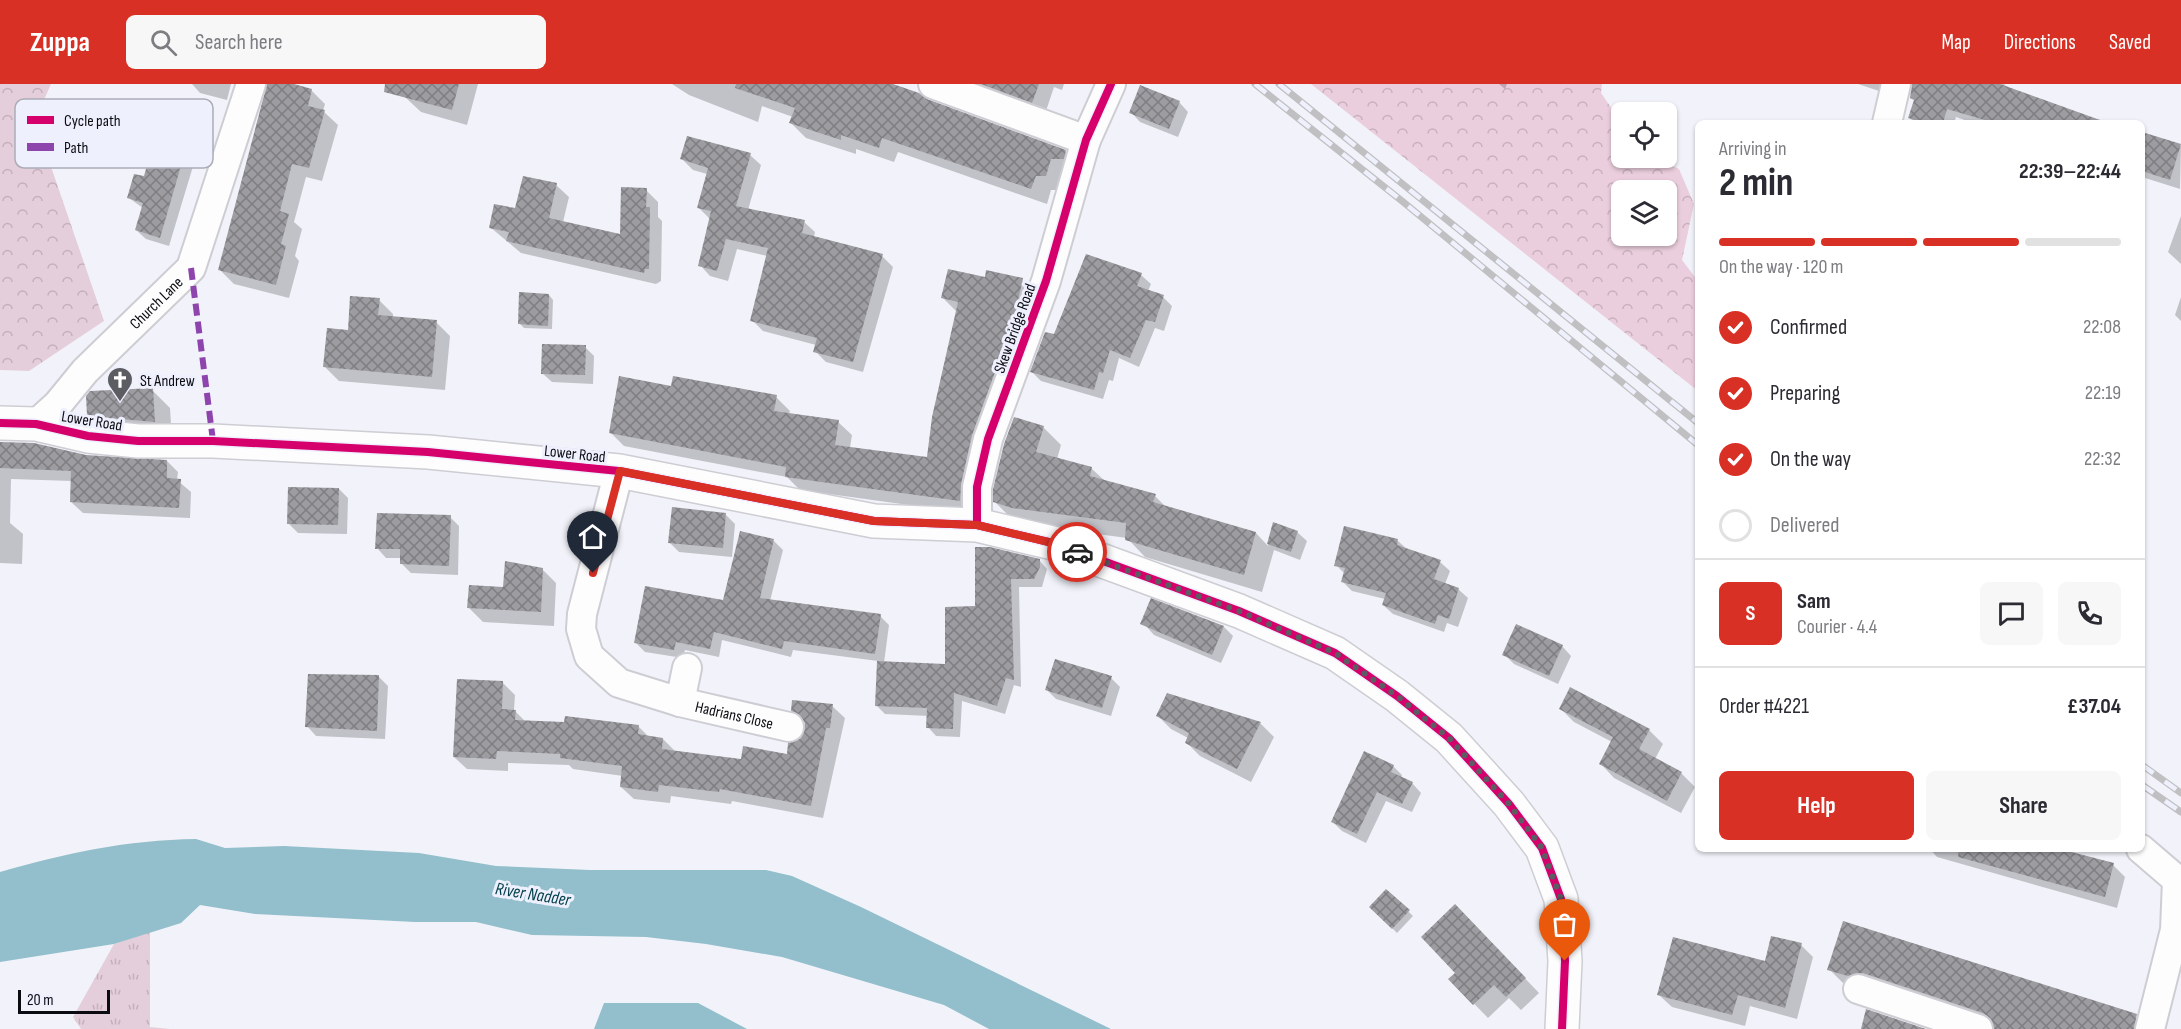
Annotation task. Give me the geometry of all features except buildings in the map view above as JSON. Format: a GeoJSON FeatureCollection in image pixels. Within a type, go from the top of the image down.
{"type":"FeatureCollection","features":[{"type":"Feature","properties":{"kind":"street","name":"Church Lane"},"geometry":{"type":"LineString","coordinates":[[36,424],[58,404],[85,370],[191,268],[251,84]]}},
{"type":"Feature","properties":{"kind":"street"},"geometry":{"type":"LineString","coordinates":[[933,84],[1086,140]]}},
{"type":"Feature","properties":{"kind":"street","name":"Skew Bridge Road"},"geometry":{"type":"LineString","coordinates":[[977,525],[977,487],[988,439],[1046,280],[1086,140],[1111,84]]}},
{"type":"Feature","properties":{"kind":"street"},"geometry":{"type":"LineString","coordinates":[[1888,120],[1896,84]]}},
{"type":"Feature","properties":{"kind":"street","name":"Lower Road"},"geometry":{"type":"LineString","coordinates":[[0,423],[36,424],[88,436],[138,441],[213,441],[428,452],[620,471],[874,521],[977,525],[1057,544],[1239,611],[1335,653],[1397,696],[1449,738],[1509,804],[1542,848],[1561,899],[1565,961],[1562,1029]]}},
{"type":"Feature","properties":{"kind":"street","name":"Hadrians Close"},"geometry":{"type":"LineString","coordinates":[[620,471],[582,614],[581,629],[589,656],[618,683],[680,702],[789,728]]}},
{"type":"Feature","properties":{"kind":"street","name":"Hadrians Close"},"geometry":{"type":"LineString","coordinates":[[680,702],[687,668]]}},
{"type":"Feature","properties":{"kind":"street"},"geometry":{"type":"LineString","coordinates":[[2144,852],[2177,880],[2175,930],[2150,1029]]}},
{"type":"Feature","properties":{"kind":"street"},"geometry":{"type":"LineString","coordinates":[[1858,989],[1978,1029]]}},
{"type":"Feature","properties":{"kind":"green space"},"geometry":{"type":"Polygon","coordinates":[[[0,84],[51,84],[44,99],[15,99],[15,168],[51,168],[104,321],[29,371],[0,370],[0,84]]]}},
{"type":"Feature","properties":{"kind":"green space"},"geometry":{"type":"Polygon","coordinates":[[[1311,84],[1602,84],[1601,93],[1611,108],[1611,168],[1677,168],[1694,204],[1682,260],[1695,277],[1695,389],[1311,84]]]}},
{"type":"Feature","properties":{"kind":"green space"},"geometry":{"type":"Polygon","coordinates":[[[150,932],[150,1027],[170,1029],[81,1029],[73,1017],[114,944],[150,932]]]}},
{"type":"Feature","properties":{"kind":"water","name":"River Nadder"},"geometry":{"type":"Polygon","coordinates":[[[196,839],[225,848],[284,846],[419,853],[496,866],[590,870],[766,870],[792,876],[861,907],[1111,1029],[989,1029],[944,1005],[782,957],[706,944],[646,937],[532,935],[476,922],[415,922],[255,914],[200,905],[181,923],[114,944],[0,962],[0,872],[97,849],[146,842],[196,839]]]}},
{"type":"Feature","properties":{"kind":"water"},"geometry":{"type":"Polygon","coordinates":[[[604,1003],[698,1003],[747,1029],[594,1029],[604,1003]]]}},
{"type":"Feature","properties":{"kind":"railway"},"geometry":{"type":"LineString","coordinates":[[1255,84],[1402,201],[1695,443]]}},
{"type":"Feature","properties":{"kind":"railway"},"geometry":{"type":"LineString","coordinates":[[1279,84],[1695,421]]}},
{"type":"Feature","properties":{"kind":"railway"},"geometry":{"type":"LineString","coordinates":[[2145,767],[2181,793]]}},
{"type":"Feature","properties":{"kind":"railway"},"geometry":{"type":"LineString","coordinates":[[2145,787],[2181,812]]}},
{"type":"Feature","properties":{"kind":"marked path"},"geometry":{"type":"LineString","coordinates":[[191,268],[213,441]]}},
{"type":"Feature","properties":{"kind":"cycle path"},"geometry":{"type":"LineString","coordinates":[[977,525],[977,487],[988,439],[1046,281],[1086,140],[1111,84]]}},
{"type":"Feature","properties":{"kind":"cycle path"},"geometry":{"type":"LineString","coordinates":[[0,423],[36,424],[88,436],[138,441],[213,441],[428,452],[619,471],[874,521],[977,525],[1057,544],[1239,611],[1335,653],[1397,696],[1449,738],[1509,804],[1542,848],[1561,899],[1565,961],[1562,1029]]}},
{"type":"Feature","properties":{"kind":"way so far"},"geometry":{"type":"LineString","coordinates":[[1077,552],[1239,611],[1335,653],[1397,696],[1449,738],[1509,804],[1542,848],[1561,899],[1565,961]]}},
{"type":"Feature","properties":{"kind":"place","name":"St Andrew"},"geometry":{"type":"Point","coordinates":[120,403]}},
{"type":"Feature","properties":{"kind":"route"},"geometry":{"type":"LineString","coordinates":[[593,573],[620,471],[874,521],[977,525],[1057,544],[1077,552]]}}]}
